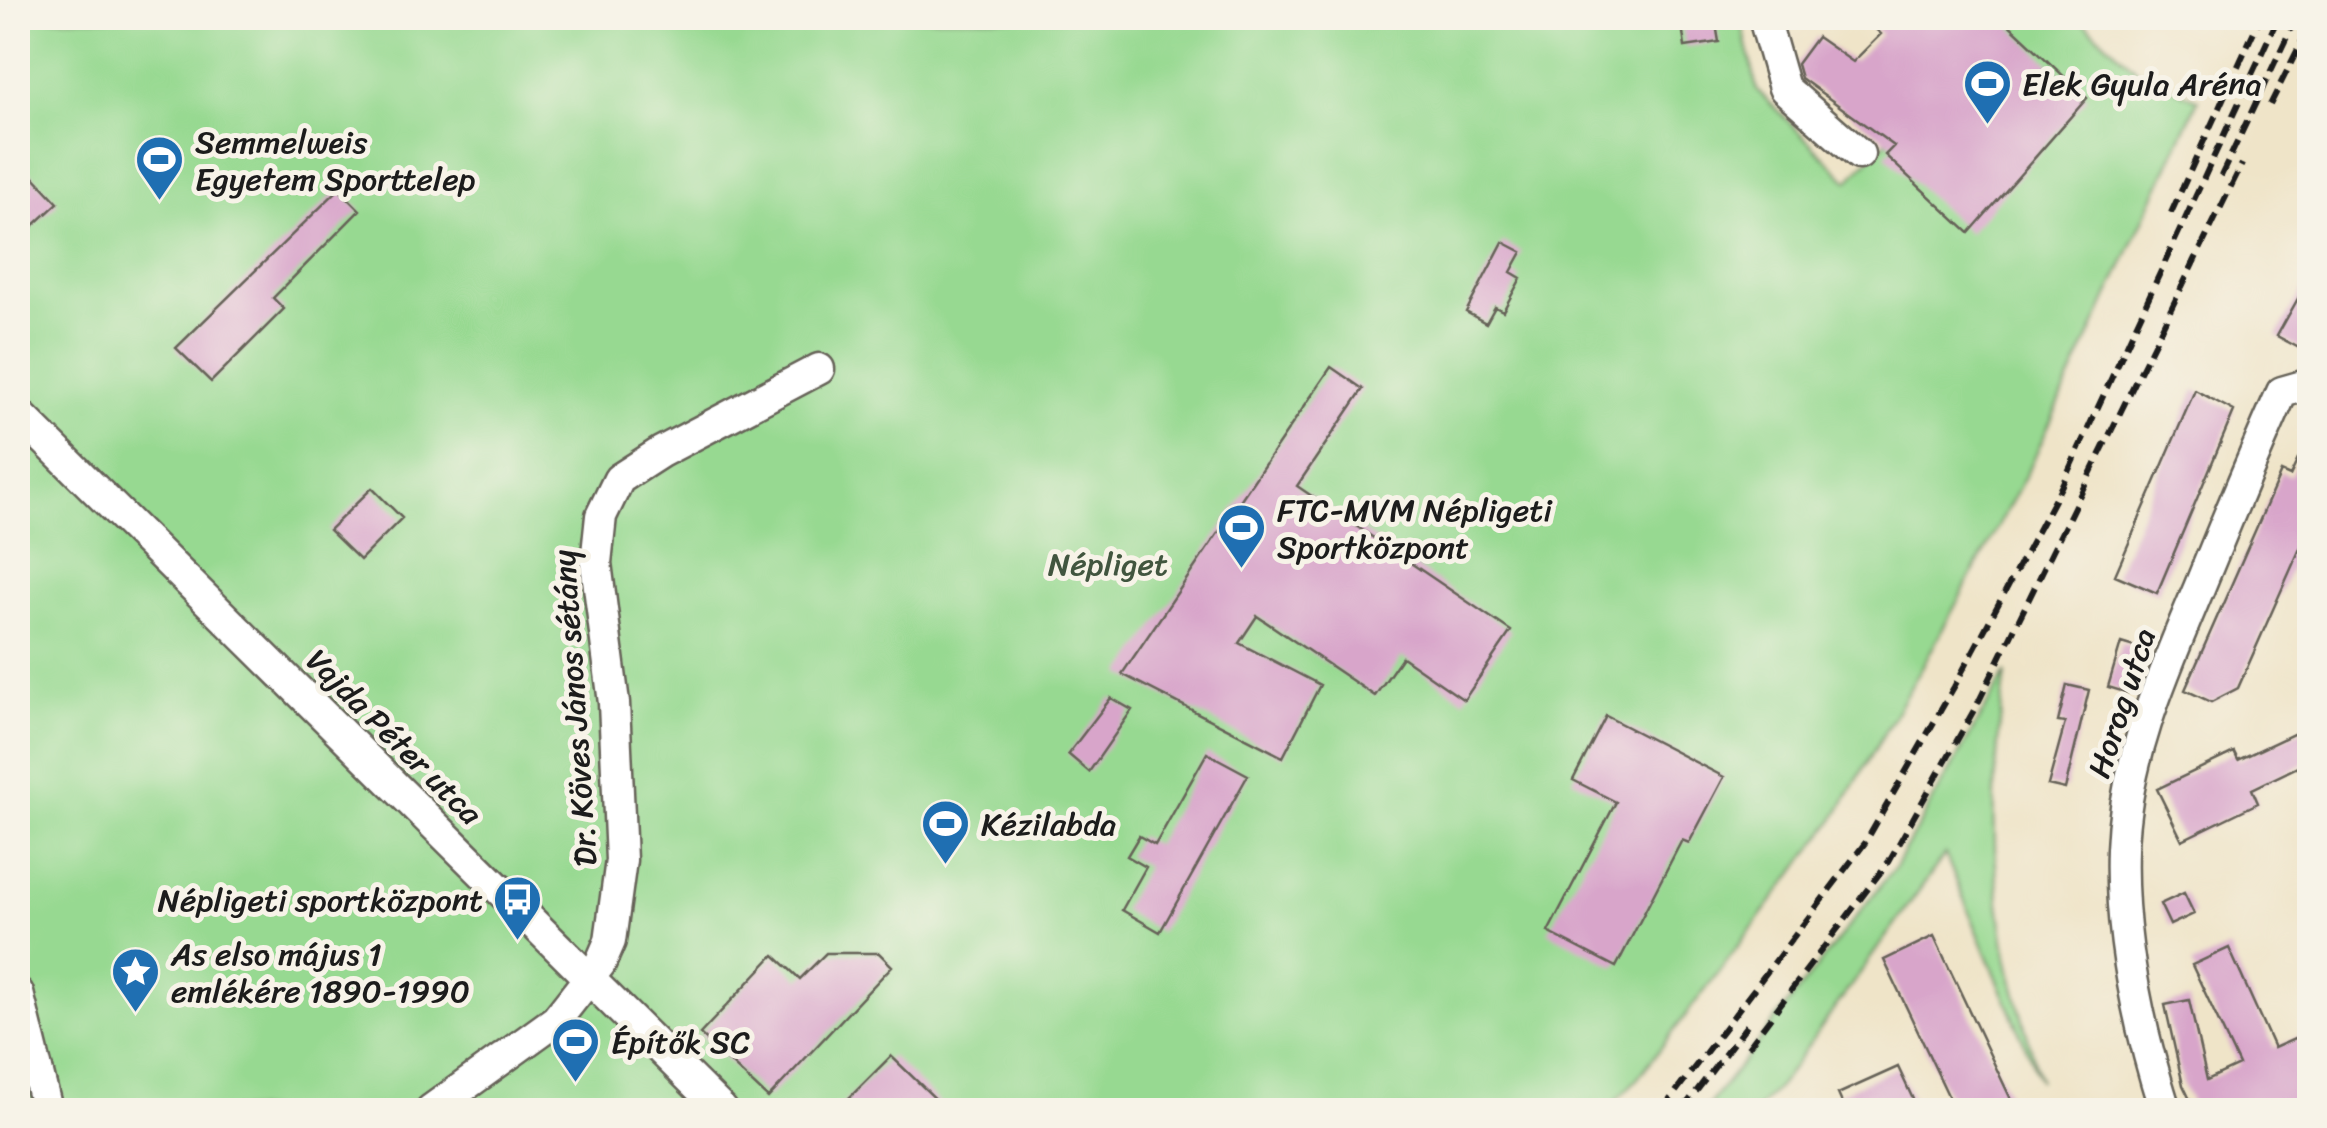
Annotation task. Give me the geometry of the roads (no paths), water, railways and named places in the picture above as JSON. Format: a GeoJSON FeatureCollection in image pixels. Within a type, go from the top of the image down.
{"type":"FeatureCollection","features":[{"type":"Feature","properties":{"kind":"street"},"geometry":{"type":"LineString","coordinates":[[1764,18],[1784,88],[1858,154]]}},
{"type":"Feature","properties":{"kind":"street","name":"Dr. Köves János sétány"},"geometry":{"type":"LineString","coordinates":[[431,1110],[556,1020],[610,941],[621,884],[614,703],[596,562],[601,516],[619,480],[660,452],[819,369]]}},
{"type":"Feature","properties":{"kind":"street","name":"Horog utca"},"geometry":{"type":"LineString","coordinates":[[2166,1110],[2145,1042],[2129,952],[2122,847],[2130,783],[2170,656],[2296,388]]}},
{"type":"Feature","properties":{"kind":"street","name":"Vajda Péter utca"},"geometry":{"type":"LineString","coordinates":[[18,413],[722,1110]]}},
{"type":"Feature","properties":{"kind":"street"},"geometry":{"type":"LineString","coordinates":[[18,993],[46,1110]]}},
{"type":"Feature","properties":{"kind":"railway"},"geometry":{"type":"LineString","coordinates":[[2171,213],[2260,18]]}},
{"type":"Feature","properties":{"kind":"railway"},"geometry":{"type":"LineString","coordinates":[[1662,1110],[1865,843],[1954,687],[2061,487],[2278,18]]}},
{"type":"Feature","properties":{"kind":"railway"},"geometry":{"type":"LineString","coordinates":[[2221,176],[2296,18]]}},
{"type":"Feature","properties":{"kind":"railway"},"geometry":{"type":"LineString","coordinates":[[2270,105],[2310,25]]}},
{"type":"Feature","properties":{"kind":"railway"},"geometry":{"type":"LineString","coordinates":[[1748,1047],[1889,861],[1978,703],[2242,164]]}},
{"type":"Feature","properties":{"kind":"railway"},"geometry":{"type":"LineString","coordinates":[[1682,1110],[1750,1021]]}},
{"type":"Feature","properties":{"kind":"place","name":"Elek Gyula Aréna"},"geometry":{"type":"Point","coordinates":[1987,126]}},
{"type":"Feature","properties":{"kind":"place","name":"Semmelweis Egyetem Sporttelep"},"geometry":{"type":"Point","coordinates":[160,202]}},
{"type":"Feature","properties":{"kind":"place","name":"FTC-MVM Népligeti Sportközpont"},"geometry":{"type":"Point","coordinates":[1242,570]}},
{"type":"Feature","properties":{"kind":"place","name":"Kézilabda"},"geometry":{"type":"Point","coordinates":[946,866]}},
{"type":"Feature","properties":{"kind":"place","name":"Népligeti sportközpont"},"geometry":{"type":"Point","coordinates":[518,942]}},
{"type":"Feature","properties":{"kind":"place","name":"As elso május 1 emlékére 1890-1990"},"geometry":{"type":"Point","coordinates":[136,1014]}},
{"type":"Feature","properties":{"kind":"place","name":"Építők SC"},"geometry":{"type":"Point","coordinates":[576,1084]}},
{"type":"Feature","properties":{"kind":"park label","name":"Népliget"},"geometry":{"type":"Point","coordinates":[1108,564]}}]}
